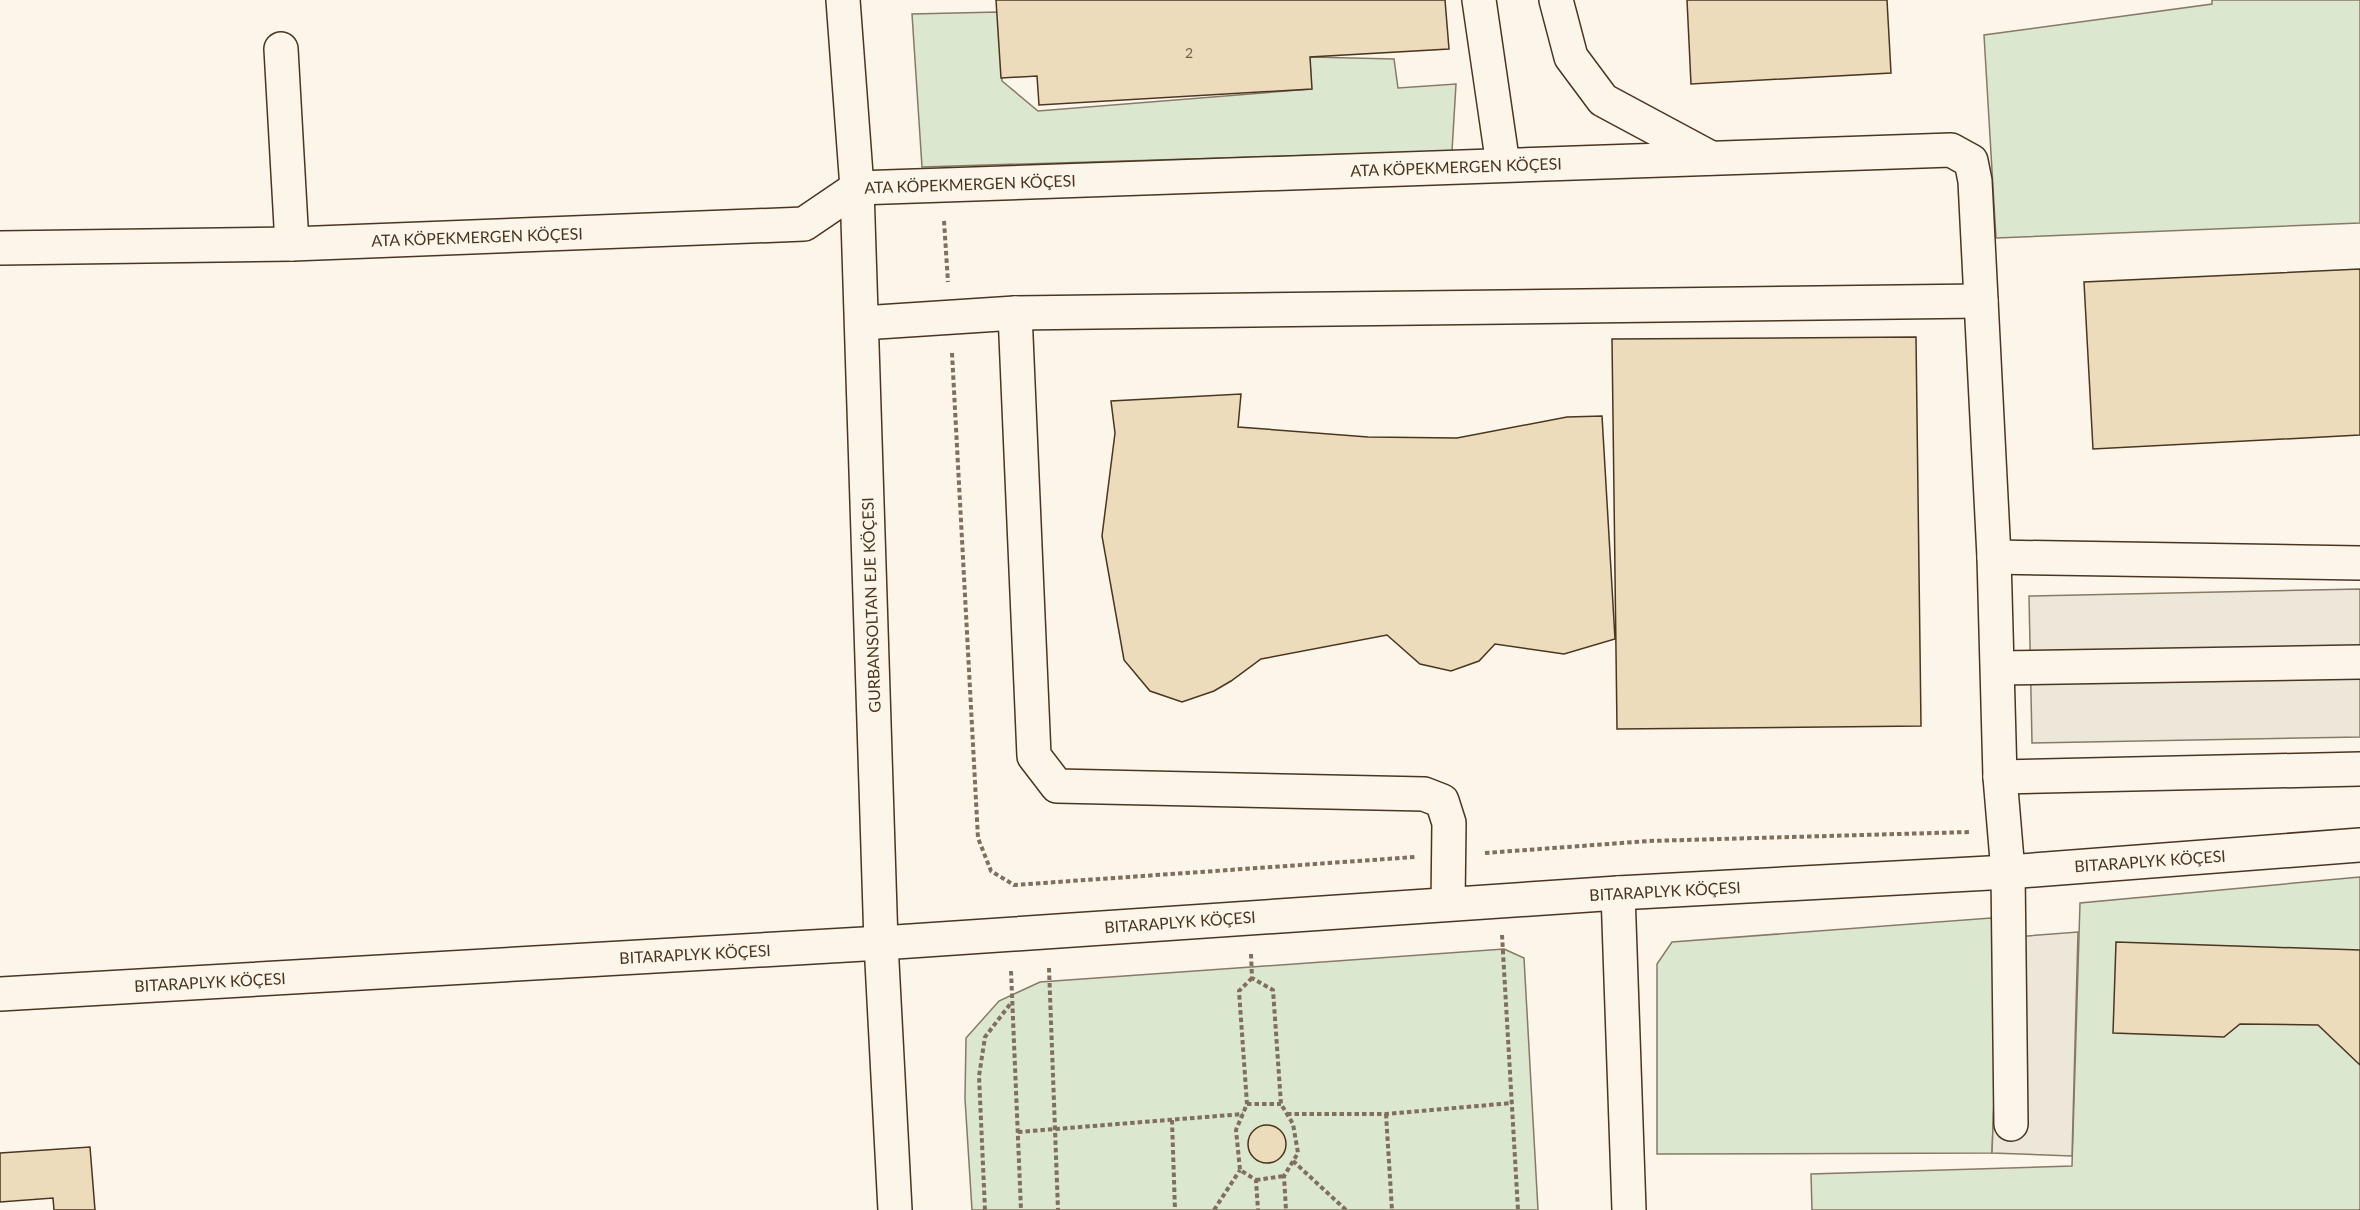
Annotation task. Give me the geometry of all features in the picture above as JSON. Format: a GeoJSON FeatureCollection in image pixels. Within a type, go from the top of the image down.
{"type":"FeatureCollection","features":[{"type":"Feature","properties":{"kind":"street","name":"GURBANSOLTAN EJE KÖÇESI"},"geometry":{"type":"LineString","coordinates":[[843,0],[857,188],[881,943],[895,1210]]}},
{"type":"Feature","properties":{"kind":"street"},"geometry":{"type":"LineString","coordinates":[[1479,0],[1503,165]]}},
{"type":"Feature","properties":{"kind":"street"},"geometry":{"type":"LineString","coordinates":[[1556,0],[1571,57],[1603,100],[1711,158]]}},
{"type":"Feature","properties":{"kind":"street"},"geometry":{"type":"LineString","coordinates":[[281,49],[292,244]]}},
{"type":"Feature","properties":{"kind":"street","name":"ATA KÖPEKMERGEN KÖÇESI"},"geometry":{"type":"LineString","coordinates":[[0,248],[292,244],[804,224],[857,188],[1951,150],[1971,161],[1975,181],[1981,301]]}},
{"type":"Feature","properties":{"kind":"street"},"geometry":{"type":"LineString","coordinates":[[862,323],[1015,313],[1981,301],[1994,557],[2000,777],[2008,872],[2011,1124]]}},
{"type":"Feature","properties":{"kind":"street"},"geometry":{"type":"LineString","coordinates":[[1015,313],[1034,756],[1057,786],[1424,794],[1442,801],[1449,823],[1448,904]]}},
{"type":"Feature","properties":{"kind":"street"},"geometry":{"type":"LineString","coordinates":[[1994,557],[2360,563]]}},
{"type":"Feature","properties":{"kind":"street"},"geometry":{"type":"LineString","coordinates":[[1998,668],[2360,662]]}},
{"type":"Feature","properties":{"kind":"street"},"geometry":{"type":"LineString","coordinates":[[2000,777],[2360,770]]}},
{"type":"Feature","properties":{"kind":"street","name":"BITARAPLYK KÖÇESI"},"geometry":{"type":"LineString","coordinates":[[0,994],[881,943],[1618,893],[2008,872],[2360,845]]}},
{"type":"Feature","properties":{"kind":"street"},"geometry":{"type":"LineString","coordinates":[[1618,893],[1629,1210]]}},
{"type":"Feature","properties":{"kind":"path"},"geometry":{"type":"LineString","coordinates":[[1249,868],[1649,841],[2003,831]]}},
{"type":"Feature","properties":{"kind":"path"},"geometry":{"type":"LineString","coordinates":[[1214,1210],[1240,1170],[1236,1130],[1247,1104],[1239,991],[1252,978],[1250,917]]}},
{"type":"Feature","properties":{"kind":"path"},"geometry":{"type":"LineString","coordinates":[[1047,931],[1058,1210]]}},
{"type":"Feature","properties":{"kind":"path"},"geometry":{"type":"LineString","coordinates":[[1009,934],[1021,1210]]}},
{"type":"Feature","properties":{"kind":"path"},"geometry":{"type":"LineString","coordinates":[[1504,949],[1518,1210]]}},
{"type":"Feature","properties":{"kind":"path"},"geometry":{"type":"LineString","coordinates":[[1252,978],[1273,990],[1281,1104],[1293,1124],[1298,1153],[1284,1176],[1286,1210]]}},
{"type":"Feature","properties":{"kind":"path"},"geometry":{"type":"LineString","coordinates":[[985,1210],[979,1076],[985,1038],[1012,1002]]}},
{"type":"Feature","properties":{"kind":"path"},"geometry":{"type":"LineString","coordinates":[[1287,1114],[1386,1114],[1512,1103]]}},
{"type":"Feature","properties":{"kind":"path"},"geometry":{"type":"LineString","coordinates":[[1247,1104],[1281,1104]]}},
{"type":"Feature","properties":{"kind":"path"},"geometry":{"type":"LineString","coordinates":[[1018,1132],[1243,1114]]}},
{"type":"Feature","properties":{"kind":"path"},"geometry":{"type":"LineString","coordinates":[[1386,1114],[1392,1210]]}},
{"type":"Feature","properties":{"kind":"path"},"geometry":{"type":"LineString","coordinates":[[1172,1120],[1175,1210]]}},
{"type":"Feature","properties":{"kind":"path"},"geometry":{"type":"LineString","coordinates":[[1293,1161],[1346,1210]]}},
{"type":"Feature","properties":{"kind":"path"},"geometry":{"type":"LineString","coordinates":[[1240,1170],[1256,1180],[1284,1176]]}},
{"type":"Feature","properties":{"kind":"path"},"geometry":{"type":"LineString","coordinates":[[1256,1180],[1258,1210]]}},
{"type":"Feature","properties":{"kind":"green space"},"geometry":{"type":"Polygon","coordinates":[[[2212,0],[2360,0],[2360,223],[1996,238],[1984,35],[2212,4],[2212,0]]]}},
{"type":"Feature","properties":{"kind":"green space"},"geometry":{"type":"Polygon","coordinates":[[[998,12],[1002,81],[1038,111],[1311,89],[1310,57],[1394,59],[1398,88],[1456,84],[1452,151],[922,167],[912,14],[998,12]]]}},
{"type":"Feature","properties":{"kind":"green space"},"geometry":{"type":"Polygon","coordinates":[[[2360,877],[2360,1210],[1812,1210],[1811,1174],[2072,1166],[2080,903],[2360,877]]]}},
{"type":"Feature","properties":{"kind":"green space"},"geometry":{"type":"Polygon","coordinates":[[[1991,918],[2000,938],[1992,1153],[1657,1154],[1657,964],[1672,942],[1991,918]]]}},
{"type":"Feature","properties":{"kind":"green space"},"geometry":{"type":"Polygon","coordinates":[[[1504,949],[1524,958],[1538,1210],[972,1210],[965,1099],[966,1038],[999,1001],[1040,982],[1504,949]]]}},
{"type":"Feature","properties":{"kind":"shaded area"},"geometry":{"type":"Polygon","coordinates":[[[2360,589],[2360,737],[2032,743],[2029,596],[2360,589]]]}},
{"type":"Feature","properties":{"kind":"shaded area"},"geometry":{"type":"Polygon","coordinates":[[[2078,932],[2072,1156],[1992,1153],[2000,938],[2078,932]]]}},
{"type":"Feature","properties":{"kind":"building"},"geometry":{"type":"Polygon","coordinates":[[[996,0],[1445,0],[1449,49],[1310,57],[1312,89],[1039,105],[1037,76],[1001,78],[996,0]]]}},
{"type":"Feature","properties":{"kind":"building"},"geometry":{"type":"Polygon","coordinates":[[[1687,0],[1887,0],[1891,73],[1691,84],[1687,0]]]}},
{"type":"Feature","properties":{"kind":"building"},"geometry":{"type":"Polygon","coordinates":[[[2360,269],[2360,435],[2093,449],[2084,282],[2360,269]]]}},
{"type":"Feature","properties":{"kind":"building"},"geometry":{"type":"Polygon","coordinates":[[[1916,337],[1921,726],[1617,729],[1612,339],[1916,337]]]}},
{"type":"Feature","properties":{"kind":"building"},"geometry":{"type":"Polygon","coordinates":[[[1241,394],[1238,427],[1368,437],[1457,438],[1567,417],[1602,416],[1615,639],[1564,654],[1495,644],[1479,661],[1451,671],[1420,664],[1387,635],[1261,659],[1214,691],[1182,702],[1150,691],[1124,660],[1102,536],[1115,433],[1111,401],[1241,394]]]}},
{"type":"Feature","properties":{"kind":"building"},"geometry":{"type":"Polygon","coordinates":[[[2116,942],[2360,950],[2360,1065],[2318,1025],[2240,1024],[2224,1037],[2113,1033],[2116,942]]]}},
{"type":"Feature","properties":{"kind":"building"},"geometry":{"type":"Polygon","coordinates":[[[1267,1125],[1274,1126],[1280,1131],[1285,1137],[1285,1151],[1280,1157],[1274,1162],[1267,1163],[1260,1162],[1254,1157],[1249,1151],[1248,1144],[1249,1137],[1254,1131],[1260,1126],[1267,1125]]]}},
{"type":"Feature","properties":{"kind":"building"},"geometry":{"type":"Polygon","coordinates":[[[90,1147],[95,1210],[54,1210],[53,1198],[0,1202],[0,1153],[90,1147]]]}}]}
